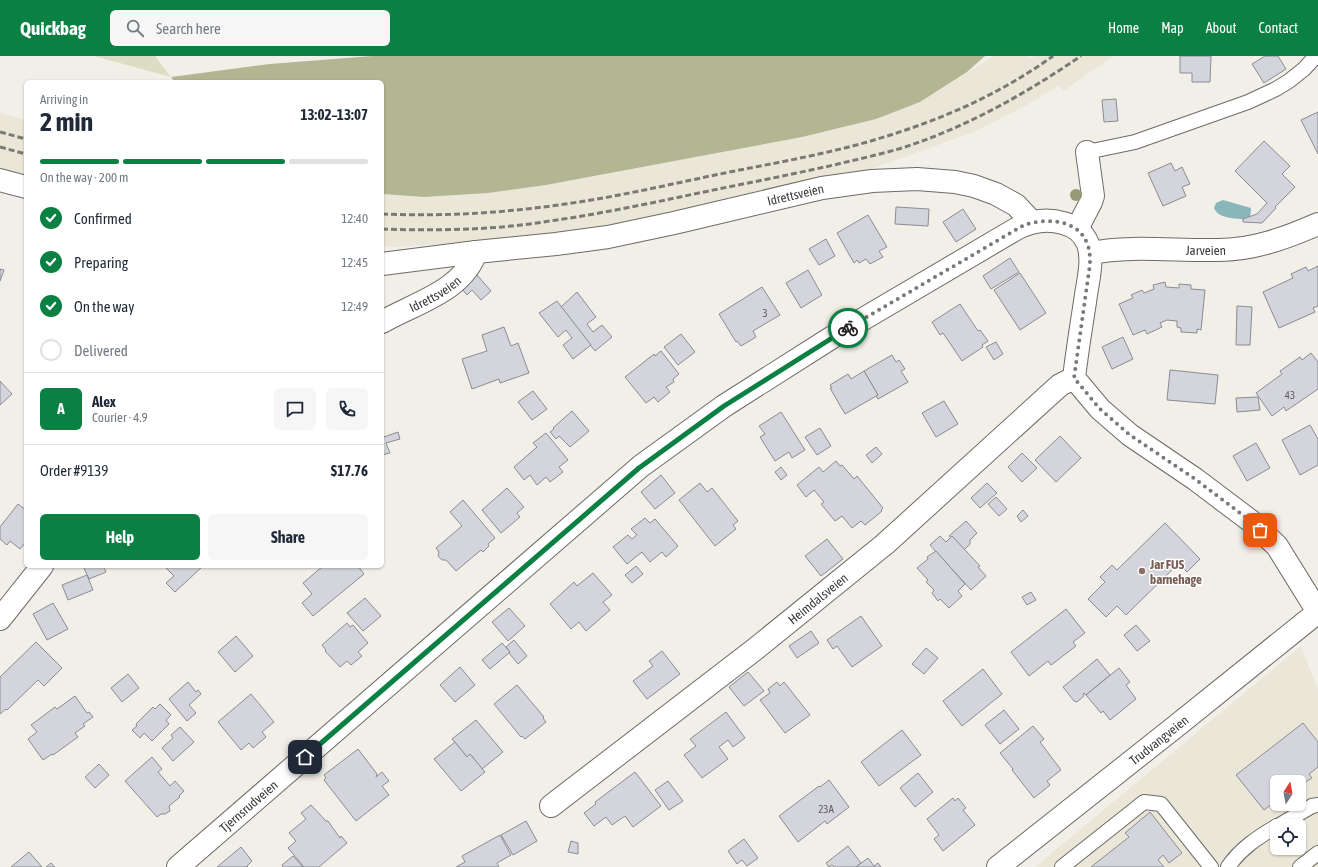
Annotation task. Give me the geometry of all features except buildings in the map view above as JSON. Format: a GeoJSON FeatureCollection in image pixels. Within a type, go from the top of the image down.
{"type":"FeatureCollection","features":[{"type":"Feature","properties":{"kind":"street"},"geometry":{"type":"LineString","coordinates":[[1077,229],[1093,196],[1087,152]]}},
{"type":"Feature","properties":{"kind":"street","name":"Idrettsveien"},"geometry":{"type":"LineString","coordinates":[[384,264],[608,237],[822,188],[872,180],[955,182],[974,186],[996,194],[1016,205],[1032,222]]}},
{"type":"Feature","properties":{"kind":"street"},"geometry":{"type":"LineString","coordinates":[[1032,222],[1051,220],[1068,224],[1077,229],[1084,236],[1090,252],[1090,264],[1074,378],[1100,409],[1130,435],[1195,479],[1252,522],[1276,546],[1318,612]]}},
{"type":"Feature","properties":{"kind":"street","name":"Tjernsrudveien"},"geometry":{"type":"LineString","coordinates":[[178,867],[642,466],[724,406],[831,338],[1016,229],[1032,222]]}},
{"type":"Feature","properties":{"kind":"street","name":"Jarveien"},"geometry":{"type":"LineString","coordinates":[[1090,252],[1124,248],[1219,250],[1245,248],[1289,236],[1318,224]]}},
{"type":"Feature","properties":{"kind":"street","name":"Idrettsveien"},"geometry":{"type":"LineString","coordinates":[[384,321],[451,285],[468,270],[476,252]]}},
{"type":"Feature","properties":{"kind":"street","name":"Heimdalsveien"},"geometry":{"type":"LineString","coordinates":[[551,806],[754,650],[885,544],[1060,384],[1074,378]]}},
{"type":"Feature","properties":{"kind":"street"},"geometry":{"type":"LineString","coordinates":[[0,619],[40,568]]}},
{"type":"Feature","properties":{"kind":"street","name":"Trudvangveien"},"geometry":{"type":"LineString","coordinates":[[998,867],[1318,612]]}},
{"type":"Feature","properties":{"kind":"lane"},"geometry":{"type":"LineString","coordinates":[[1087,152],[1135,142],[1248,102],[1289,81],[1304,69],[1316,56]]}},
{"type":"Feature","properties":{"kind":"lane"},"geometry":{"type":"LineString","coordinates":[[1062,867],[1144,802],[1161,804],[1211,867]]}},
{"type":"Feature","properties":{"kind":"lane"},"geometry":{"type":"LineString","coordinates":[[1289,819],[1312,806],[1318,805]]}},
{"type":"Feature","properties":{"kind":"lane"},"geometry":{"type":"LineString","coordinates":[[1228,867],[1234,858],[1249,844],[1270,830]]}},
{"type":"Feature","properties":{"kind":"lane"},"geometry":{"type":"LineString","coordinates":[[1300,867],[1318,853]]}},
{"type":"Feature","properties":{"kind":"shaded area"},"geometry":{"type":"Polygon","coordinates":[[[994,56],[1028,56],[1030,59],[1035,56],[1113,56],[1064,91],[1058,86],[1025,106],[974,132],[873,168],[829,180],[593,228],[479,242],[398,247],[384,246],[384,194],[424,197],[488,193],[546,185],[802,137],[920,102],[994,56]]]}},
{"type":"Feature","properties":{"kind":"shaded area"},"geometry":{"type":"Polygon","coordinates":[[[0,113],[24,119],[24,174],[0,168],[0,113]]]}},
{"type":"Feature","properties":{"kind":"shaded area"},"geometry":{"type":"Polygon","coordinates":[[[1301,646],[1318,690],[1318,867],[1035,867],[1301,646]]]}},
{"type":"Feature","properties":{"kind":"green space"},"geometry":{"type":"Polygon","coordinates":[[[94,56],[155,56],[171,77],[94,56]]]}},
{"type":"Feature","properties":{"kind":"green space"},"geometry":{"type":"Polygon","coordinates":[[[372,56],[985,56],[967,72],[920,102],[876,119],[802,137],[546,185],[488,193],[424,197],[384,194],[384,80],[173,80],[171,77],[270,64],[372,56]]]}},
{"type":"Feature","properties":{"kind":"water"},"geometry":{"type":"Polygon","coordinates":[[[1223,200],[1251,208],[1250,220],[1229,218],[1220,215],[1214,208],[1216,203],[1223,200]]]}},
{"type":"Feature","properties":{"kind":"railway"},"geometry":{"type":"LineString","coordinates":[[384,214],[433,215],[484,213],[560,205],[634,192],[824,153],[860,144],[911,128],[961,109],[1008,85],[1053,56]]}},
{"type":"Feature","properties":{"kind":"railway"},"geometry":{"type":"LineString","coordinates":[[384,229],[466,229],[550,221],[641,205],[838,164],[902,148],[950,130],[1017,96],[1081,56]]}},
{"type":"Feature","properties":{"kind":"railway"},"geometry":{"type":"LineString","coordinates":[[0,132],[24,138]]}},
{"type":"Feature","properties":{"kind":"railway"},"geometry":{"type":"LineString","coordinates":[[0,147],[24,153]]}},
{"type":"Feature","properties":{"kind":"way so far"},"geometry":{"type":"LineString","coordinates":[[848,328],[1024,225],[1032,222],[1051,220],[1068,224],[1077,229],[1084,236],[1090,252],[1090,264],[1074,378],[1100,409],[1130,435],[1195,479],[1252,522],[1260,530]]}},
{"type":"Feature","properties":{"kind":"place","name":"Jar FUS barnehage"},"geometry":{"type":"Point","coordinates":[1142,571]}},
{"type":"Feature","properties":{"kind":"route"},"geometry":{"type":"LineString","coordinates":[[305,757],[639,468],[724,406],[848,328]]}}]}
